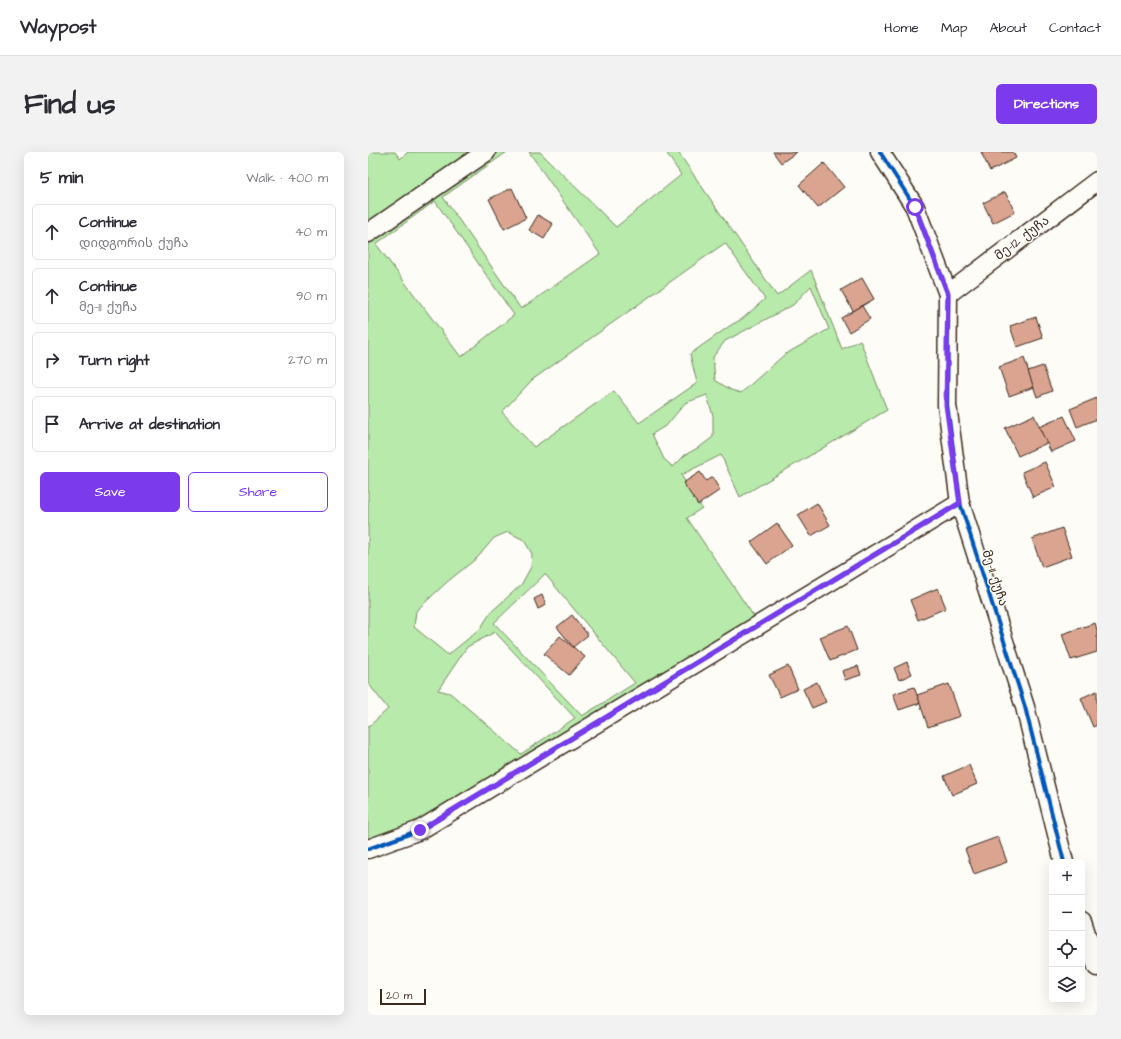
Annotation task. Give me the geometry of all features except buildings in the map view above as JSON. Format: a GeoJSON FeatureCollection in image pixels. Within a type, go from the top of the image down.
{"type":"FeatureCollection","features":[{"type":"Feature","properties":{"kind":"street"},"geometry":{"type":"LineString","coordinates":[[368,233],[486,152]]}},
{"type":"Feature","properties":{"kind":"street"},"geometry":{"type":"LineString","coordinates":[[880,152],[915,207],[948,294]]}},
{"type":"Feature","properties":{"kind":"street","name":"მე-12 ქუჩა"},"geometry":{"type":"LineString","coordinates":[[948,294],[1097,182]]}},
{"type":"Feature","properties":{"kind":"street","name":"მე-11 ქუჩა"},"geometry":{"type":"LineString","coordinates":[[948,294],[946,405],[960,503],[1025,707],[1063,859]]}},
{"type":"Feature","properties":{"kind":"street"},"geometry":{"type":"LineString","coordinates":[[368,849],[420,830],[960,503]]}},
{"type":"Feature","properties":{"kind":"street"},"geometry":{"type":"LineString","coordinates":[[1085,930],[1097,967]]}},
{"type":"Feature","properties":{"kind":"green space"},"geometry":{"type":"Polygon","coordinates":[[[368,152],[395,152],[400,159],[408,152],[473,152],[368,222],[368,152]]]}},
{"type":"Feature","properties":{"kind":"green space"},"geometry":{"type":"Polygon","coordinates":[[[494,152],[507,152],[443,197],[521,309],[600,254],[529,152],[540,152],[616,227],[681,175],[666,152],[678,152],[777,296],[811,270],[842,349],[860,340],[887,410],[740,497],[721,455],[681,475],[702,508],[687,518],[757,621],[422,824],[368,842],[368,727],[388,709],[368,683],[368,238],[494,152]],[[435,201],[376,244],[461,357],[514,315],[435,201]],[[725,243],[532,380],[502,412],[534,447],[614,391],[639,423],[697,383],[690,354],[742,319],[765,299],[725,243]],[[811,286],[793,305],[725,341],[713,357],[715,380],[731,390],[741,393],[784,355],[829,329],[811,286]],[[707,395],[685,403],[667,425],[652,434],[664,459],[673,467],[685,455],[713,437],[713,416],[707,395]],[[508,532],[494,538],[477,558],[447,582],[416,611],[414,627],[448,655],[480,629],[491,612],[521,585],[531,567],[532,554],[524,540],[508,532]],[[545,574],[494,623],[582,716],[635,683],[545,574]],[[495,632],[467,647],[438,690],[450,693],[521,754],[575,718],[495,632]]]}},
{"type":"Feature","properties":{"kind":"cycle path"},"geometry":{"type":"LineString","coordinates":[[880,152],[915,207],[948,294],[947,405],[960,503],[1025,707],[1063,859]]}},
{"type":"Feature","properties":{"kind":"cycle path"},"geometry":{"type":"LineString","coordinates":[[368,849],[420,830],[960,503]]}},
{"type":"Feature","properties":{"kind":"route"},"geometry":{"type":"LineString","coordinates":[[420,830],[960,503],[946,405],[948,294],[915,207]]}}]}
